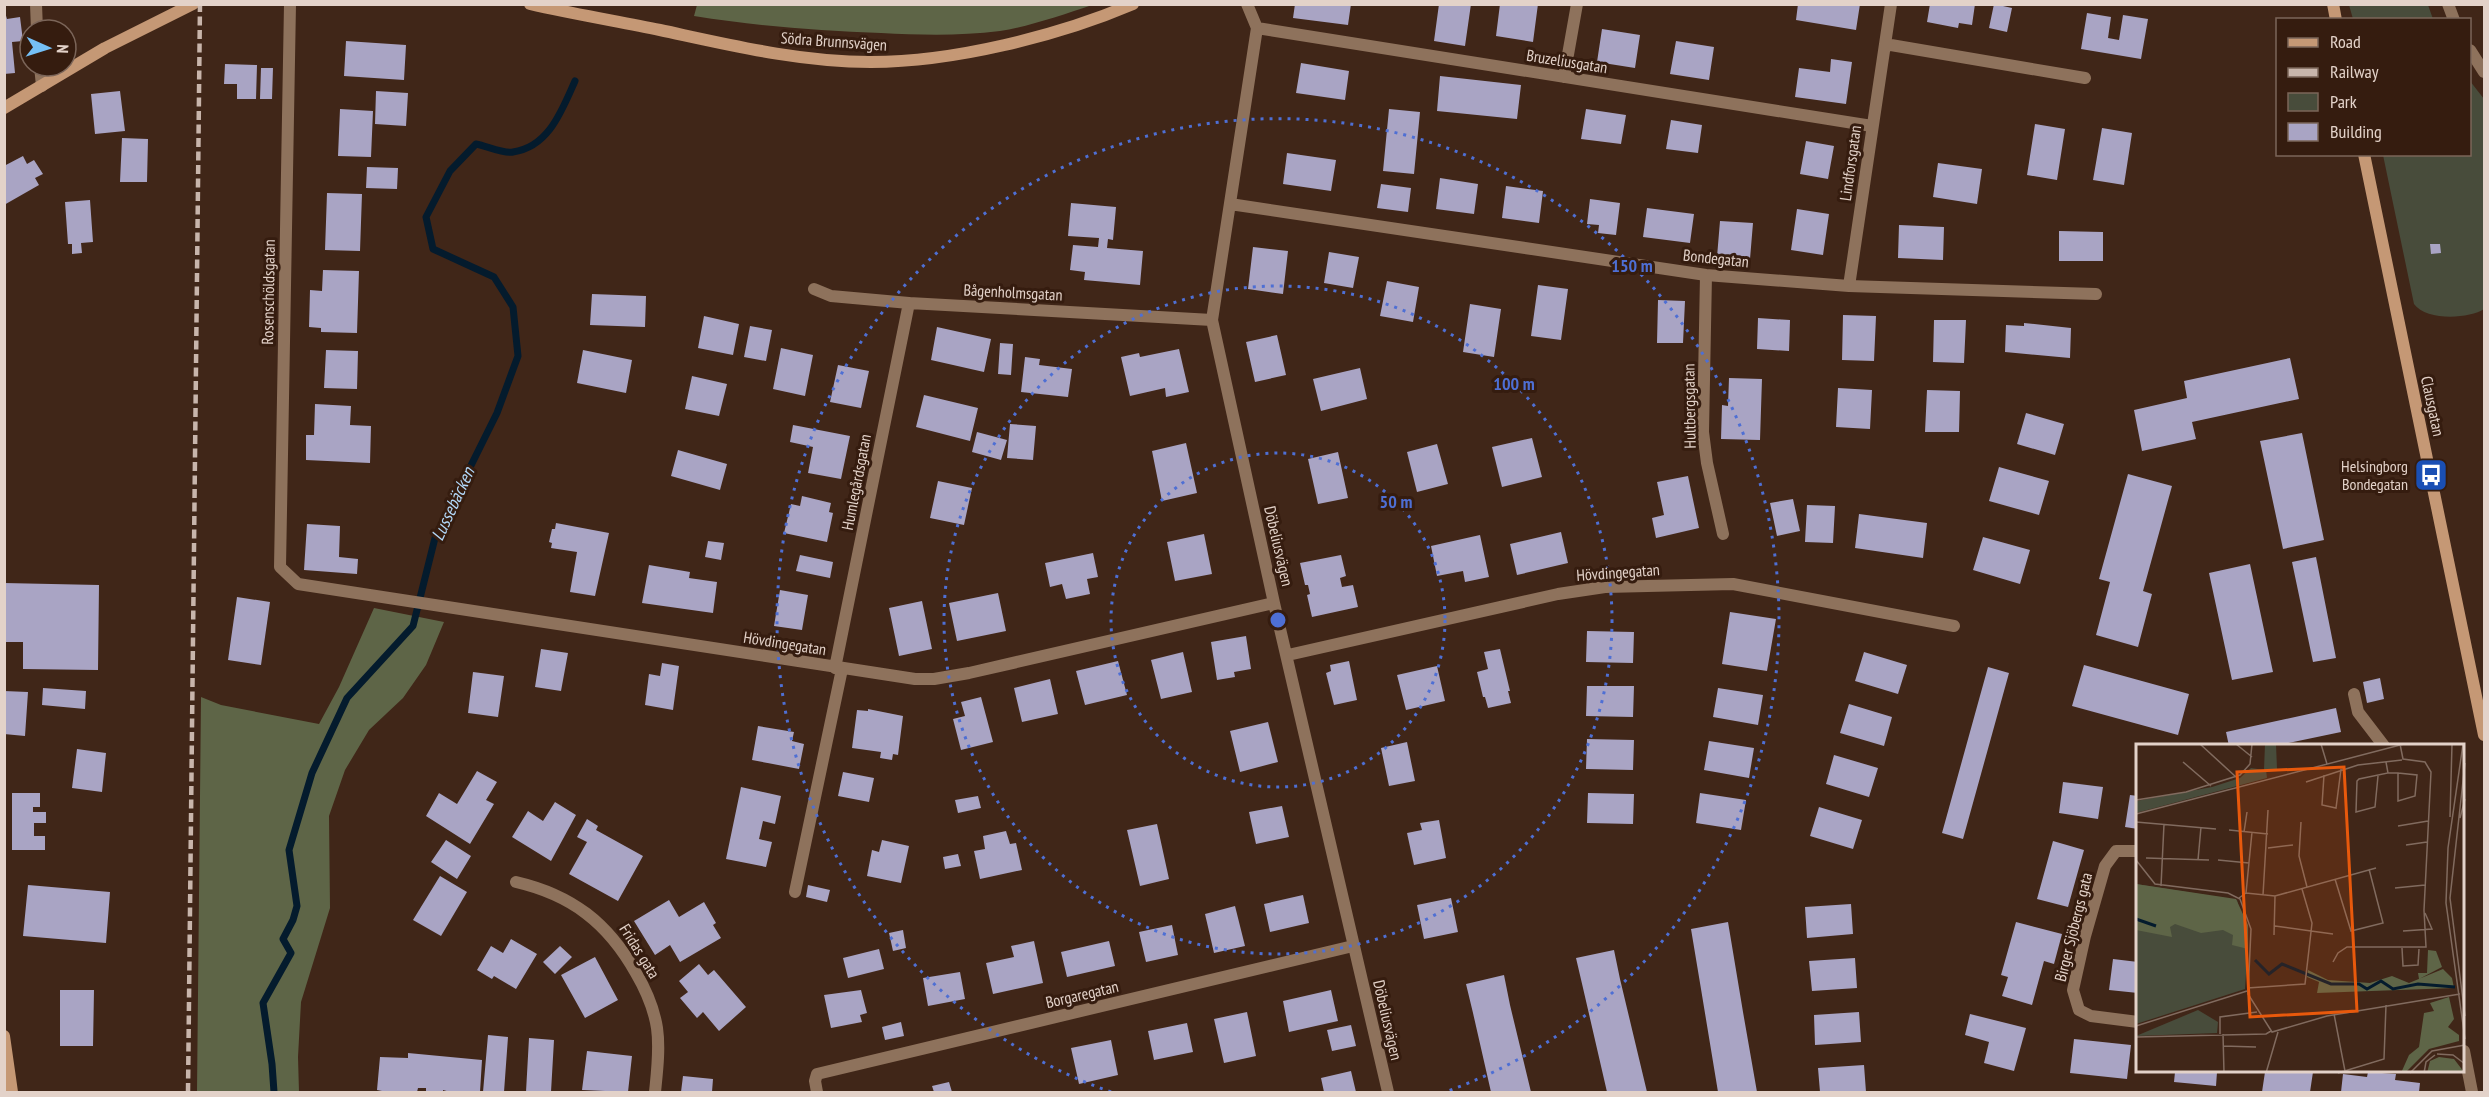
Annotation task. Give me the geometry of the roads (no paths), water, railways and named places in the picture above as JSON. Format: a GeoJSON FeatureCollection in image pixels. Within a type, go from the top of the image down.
{"type":"FeatureCollection","features":[{"type":"Feature","properties":{"kind":"street"},"geometry":{"type":"LineString","coordinates":[[4,108],[174,9],[194,4]]}},
{"type":"Feature","properties":{"kind":"street","name":"Rosenschöldsgatan"},"geometry":{"type":"LineString","coordinates":[[289,576],[280,567],[290,4]]}},
{"type":"Feature","properties":{"kind":"street","name":"Södra Brunnsvägen"},"geometry":{"type":"LineString","coordinates":[[530,4],[766,52],[823,60],[869,62],[918,60],[1006,44],[1068,27],[1133,4]]}},
{"type":"Feature","properties":{"kind":"street"},"geometry":{"type":"LineString","coordinates":[[1247,4],[1257,28]]}},
{"type":"Feature","properties":{"kind":"street"},"geometry":{"type":"LineString","coordinates":[[1564,77],[1577,4]]}},
{"type":"Feature","properties":{"kind":"street","name":"Lindforsgatan"},"geometry":{"type":"LineString","coordinates":[[1849,286],[1891,4]]}},
{"type":"Feature","properties":{"kind":"street","name":"Bruzeliusgatan"},"geometry":{"type":"LineString","coordinates":[[1257,28],[1872,126]]}},
{"type":"Feature","properties":{"kind":"street","name":"Döbeliusvägen"},"geometry":{"type":"LineString","coordinates":[[1257,28],[1212,320],[1274,603],[1388,1092]]}},
{"type":"Feature","properties":{"kind":"street"},"geometry":{"type":"LineString","coordinates":[[1885,44],[2085,78]]}},
{"type":"Feature","properties":{"kind":"street"},"geometry":{"type":"LineString","coordinates":[[2471,53],[2484,72]]}},
{"type":"Feature","properties":{"kind":"street"},"geometry":{"type":"LineString","coordinates":[[41,78],[42,86]]}},
{"type":"Feature","properties":{"kind":"street","name":"Clausgatan"},"geometry":{"type":"LineString","coordinates":[[2364,156],[2484,735]]}},
{"type":"Feature","properties":{"kind":"street","name":"Bondegatan"},"geometry":{"type":"LineString","coordinates":[[1230,204],[1706,275],[1849,286],[2096,294]]}},
{"type":"Feature","properties":{"kind":"street","name":"Hultbergsgatan"},"geometry":{"type":"LineString","coordinates":[[1706,275],[1703,432],[1707,463],[1723,534]]}},
{"type":"Feature","properties":{"kind":"street","name":"Bågenholmsgatan"},"geometry":{"type":"LineString","coordinates":[[814,289],[831,296],[909,303],[1212,320]]}},
{"type":"Feature","properties":{"kind":"street","name":"Humlegårdsgatan"},"geometry":{"type":"LineString","coordinates":[[795,892],[909,303]]}},
{"type":"Feature","properties":{"kind":"street","name":"Hövdingegatan"},"geometry":{"type":"LineString","coordinates":[[289,576],[298,584],[838,669],[915,679],[934,679],[1274,603]]}},
{"type":"Feature","properties":{"kind":"street","name":"Hövdingegatan"},"geometry":{"type":"LineString","coordinates":[[1288,656],[1558,594],[1605,587],[1733,584],[1954,626]]}},
{"type":"Feature","properties":{"kind":"street"},"geometry":{"type":"LineString","coordinates":[[2355,694],[2358,712],[2382,744]]}},
{"type":"Feature","properties":{"kind":"street","name":"Birger Sjöbergs gata"},"geometry":{"type":"LineString","coordinates":[[2136,851],[2116,851],[2105,866],[2085,936],[2073,990],[2079,1010],[2091,1016],[2136,1022]]}},
{"type":"Feature","properties":{"kind":"street","name":"Fridas gata"},"geometry":{"type":"LineString","coordinates":[[516,882],[536,887],[590,914],[605,928],[630,962],[652,1007],[657,1029],[655,1092]]}},
{"type":"Feature","properties":{"kind":"street","name":"Borgaregatan"},"geometry":{"type":"LineString","coordinates":[[817,1092],[815,1081],[818,1074],[1353,946]]}},
{"type":"Feature","properties":{"kind":"street"},"geometry":{"type":"LineString","coordinates":[[4,1036],[12,1092]]}},
{"type":"Feature","properties":{"kind":"street"},"geometry":{"type":"LineString","coordinates":[[2465,1063],[2472,1092]]}},
{"type":"Feature","properties":{"kind":"waterway","name":"Lussebäcken"},"geometry":{"type":"LineString","coordinates":[[274,1092],[263,1003],[291,953],[283,939],[297,906],[289,850],[312,773],[347,698],[413,626],[435,538],[497,413],[518,356],[513,307],[494,277],[433,249],[426,217],[450,171],[476,144],[513,152],[536,143],[553,125],[575,81]]}},
{"type":"Feature","properties":{"kind":"railway"},"geometry":{"type":"LineString","coordinates":[[188,1092],[200,4]]}},
{"type":"Feature","properties":{"kind":"place","name":"Helsingborg Bondegatan"},"geometry":{"type":"Point","coordinates":[2431,475]}}]}
